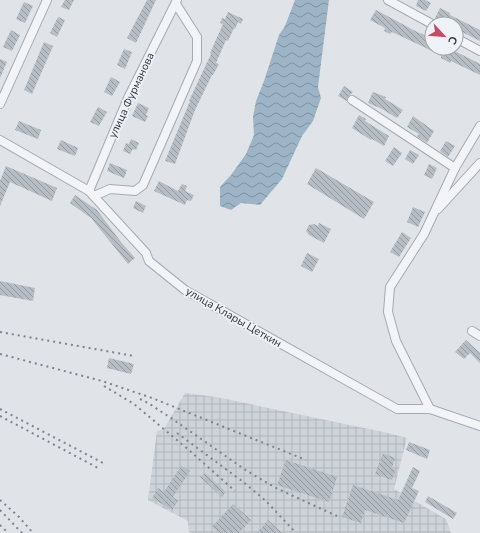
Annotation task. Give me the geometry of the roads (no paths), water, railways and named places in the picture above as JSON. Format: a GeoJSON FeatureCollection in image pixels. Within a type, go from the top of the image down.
{"type":"FeatureCollection","features":[{"type":"Feature","properties":{"kind":"street"},"geometry":{"type":"LineString","coordinates":[[0,104],[47,0]]}},
{"type":"Feature","properties":{"kind":"street"},"geometry":{"type":"LineString","coordinates":[[388,0],[424,20]]}},
{"type":"Feature","properties":{"kind":"street"},"geometry":{"type":"LineString","coordinates":[[92,194],[110,189],[135,190],[143,185],[197,61],[197,37],[176,2]]}},
{"type":"Feature","properties":{"kind":"street","name":"улица Фурманова"},"geometry":{"type":"LineString","coordinates":[[92,194],[128,98],[176,2]]}},
{"type":"Feature","properties":{"kind":"street"},"geometry":{"type":"LineString","coordinates":[[464,42],[480,51]]}},
{"type":"Feature","properties":{"kind":"street"},"geometry":{"type":"LineString","coordinates":[[352,100],[455,168]]}},
{"type":"Feature","properties":{"kind":"street"},"geometry":{"type":"LineString","coordinates":[[430,409],[396,341],[388,312],[390,287],[424,234],[455,168],[480,126]]}},
{"type":"Feature","properties":{"kind":"street","name":"улица Клары Цеткин"},"geometry":{"type":"LineString","coordinates":[[0,140],[92,194],[146,253],[149,260],[185,290],[397,409],[430,409],[480,426]]}},
{"type":"Feature","properties":{"kind":"street"},"geometry":{"type":"LineString","coordinates":[[432,216],[477,172],[480,163]]}},
{"type":"Feature","properties":{"kind":"street"},"geometry":{"type":"LineString","coordinates":[[472,331],[480,336]]}},
{"type":"Feature","properties":{"kind":"water"},"geometry":{"type":"Polygon","coordinates":[[[295,0],[329,0],[318,87],[321,98],[313,121],[302,136],[282,179],[260,205],[241,203],[231,210],[220,206],[220,187],[231,175],[246,154],[254,135],[253,117],[256,101],[279,35],[285,26],[295,0]]]}},
{"type":"Feature","properties":{"kind":"railway"},"geometry":{"type":"LineString","coordinates":[[0,332],[134,356]]}},
{"type":"Feature","properties":{"kind":"railway"},"geometry":{"type":"LineString","coordinates":[[0,354],[102,381],[152,398],[306,460]]}},
{"type":"Feature","properties":{"kind":"railway"},"geometry":{"type":"LineString","coordinates":[[104,386],[134,404],[235,491]]}},
{"type":"Feature","properties":{"kind":"railway"},"geometry":{"type":"LineString","coordinates":[[140,399],[171,418],[247,471],[276,488],[337,516]]}},
{"type":"Feature","properties":{"kind":"railway"},"geometry":{"type":"LineString","coordinates":[[0,409],[103,463]]}},
{"type":"Feature","properties":{"kind":"railway"},"geometry":{"type":"LineString","coordinates":[[0,416],[100,469]]}},
{"type":"Feature","properties":{"kind":"railway"},"geometry":{"type":"LineString","coordinates":[[177,433],[242,481],[266,501],[296,533]]}},
{"type":"Feature","properties":{"kind":"railway"},"geometry":{"type":"LineString","coordinates":[[0,500],[19,517],[33,533]]}},
{"type":"Feature","properties":{"kind":"railway"},"geometry":{"type":"LineString","coordinates":[[0,510],[22,533]]}},
{"type":"Feature","properties":{"kind":"railway"},"geometry":{"type":"LineString","coordinates":[[0,525],[8,533]]}}]}
